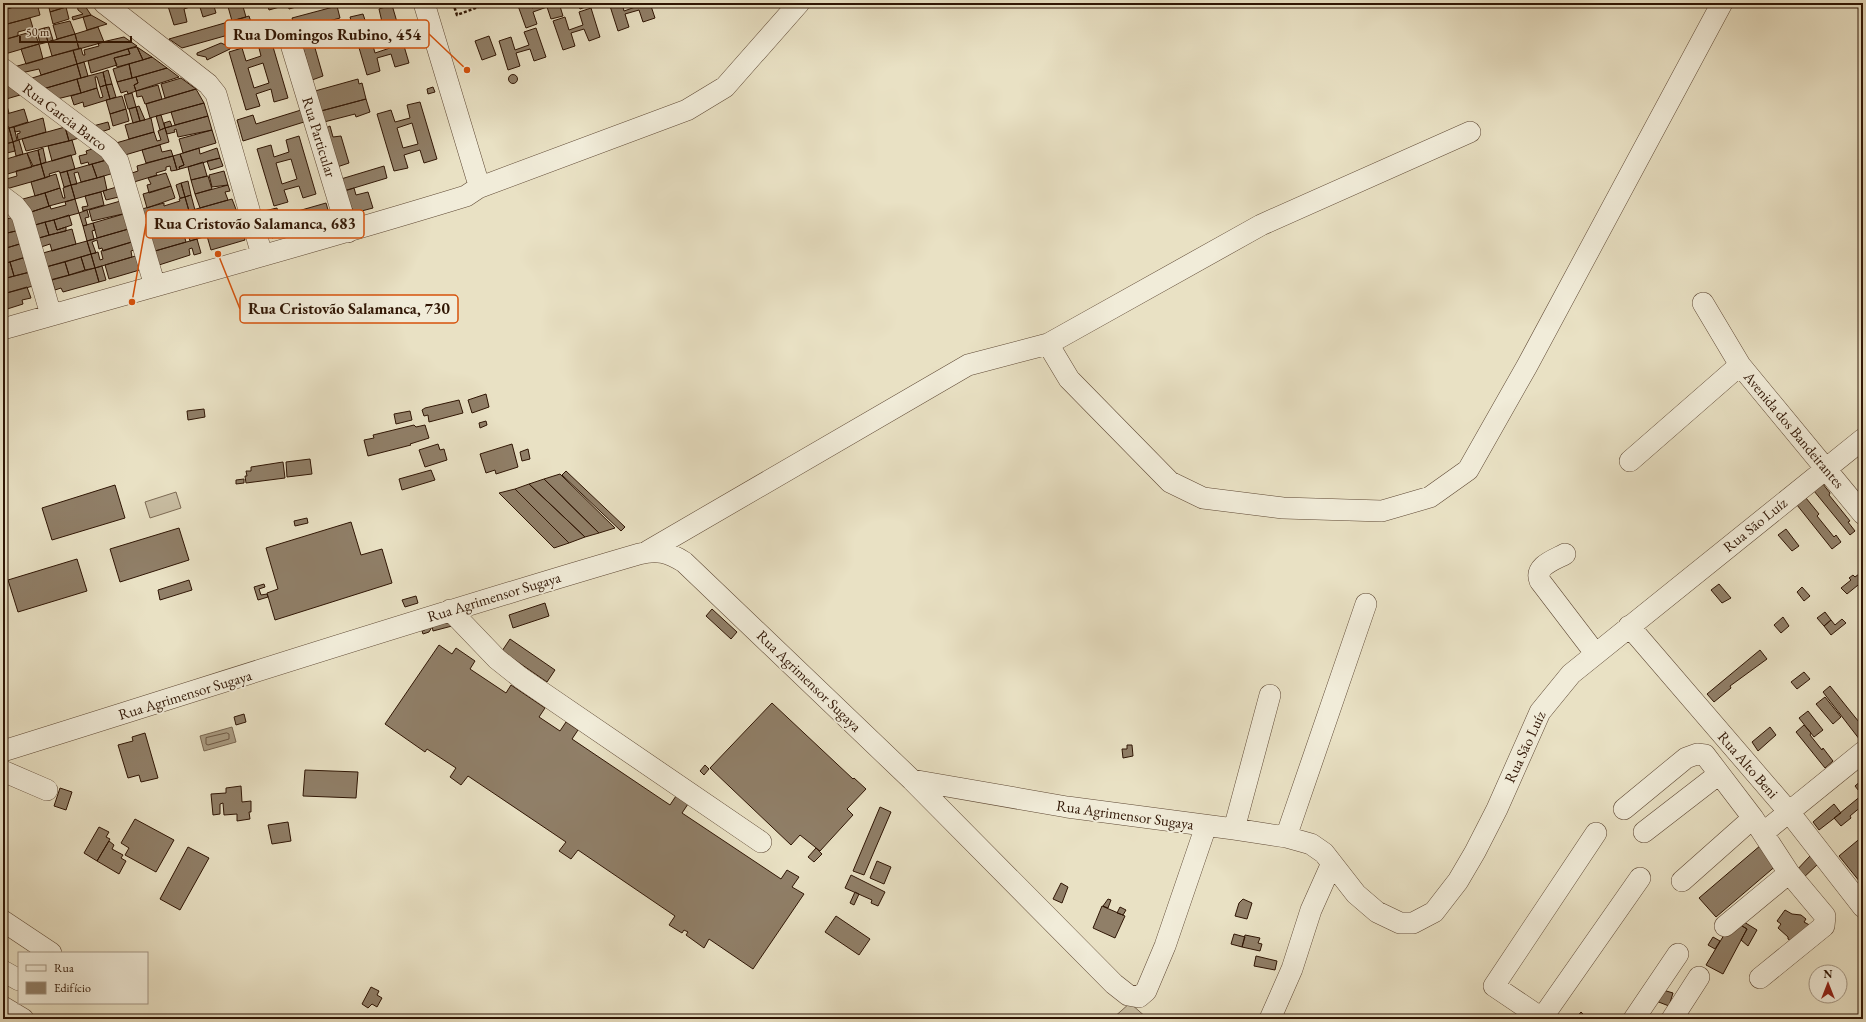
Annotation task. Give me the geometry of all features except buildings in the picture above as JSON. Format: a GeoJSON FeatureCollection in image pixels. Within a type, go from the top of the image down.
{"type":"FeatureCollection","features":[{"type":"Feature","properties":{"kind":"street"},"geometry":{"type":"LineString","coordinates":[[104,3],[208,84],[216,94],[262,255]]}},
{"type":"Feature","properties":{"kind":"street"},"geometry":{"type":"LineString","coordinates":[[424,3],[478,182],[478,188]]}},
{"type":"Feature","properties":{"kind":"street"},"geometry":{"type":"LineString","coordinates":[[3,329],[348,232],[466,196],[478,188],[687,110],[725,87],[799,3]]}},
{"type":"Feature","properties":{"kind":"street"},"geometry":{"type":"LineString","coordinates":[[1048,344],[1069,379],[1170,482],[1203,498],[1283,508],[1382,511],[1430,496],[1468,470],[1527,366],[1722,3]]}},
{"type":"Feature","properties":{"kind":"street","name":"Rua Particular"},"geometry":{"type":"LineString","coordinates":[[290,41],[348,232]]}},
{"type":"Feature","properties":{"kind":"street","name":"Rua Garcia Barco"},"geometry":{"type":"LineString","coordinates":[[3,69],[109,149],[118,161],[155,286]]}},
{"type":"Feature","properties":{"kind":"street"},"geometry":{"type":"LineString","coordinates":[[648,551],[968,365],[1048,344],[1261,225],[1470,132]]}},
{"type":"Feature","properties":{"kind":"street"},"geometry":{"type":"LineString","coordinates":[[3,197],[15,206],[22,215],[51,315]]}},
{"type":"Feature","properties":{"kind":"street","name":"Avenida dos Bandeirantes"},"geometry":{"type":"LineString","coordinates":[[1703,303],[1740,364],[1863,514]]}},
{"type":"Feature","properties":{"kind":"street"},"geometry":{"type":"LineString","coordinates":[[1630,461],[1740,364]]}},
{"type":"Feature","properties":{"kind":"street","name":"Rua São Luíz"},"geometry":{"type":"LineString","coordinates":[[1332,862],[1356,894],[1377,912],[1406,924],[1426,917],[1434,912],[1458,881],[1475,852],[1497,809],[1540,712],[1571,674],[1628,626],[1863,439]]}},
{"type":"Feature","properties":{"kind":"street","name":"Rua Agrimensor Sugaya"},"geometry":{"type":"LineString","coordinates":[[3,751],[262,671],[450,610],[648,551],[661,551],[673,555],[684,562],[912,780],[1114,984],[1128,995],[1139,997],[1146,991],[1165,946],[1206,826]]}},
{"type":"Feature","properties":{"kind":"street"},"geometry":{"type":"LineString","coordinates":[[1565,554],[1545,565],[1539,570],[1538,576],[1540,581],[1595,653]]}},
{"type":"Feature","properties":{"kind":"street"},"geometry":{"type":"LineString","coordinates":[[1286,837],[1366,604]]}},
{"type":"Feature","properties":{"kind":"street"},"geometry":{"type":"LineString","coordinates":[[450,610],[497,659],[521,678],[761,842]]}},
{"type":"Feature","properties":{"kind":"street","name":"Rua Alto Beni"},"geometry":{"type":"LineString","coordinates":[[1628,626],[1789,812],[1863,907]]}},
{"type":"Feature","properties":{"kind":"street"},"geometry":{"type":"LineString","coordinates":[[1234,829],[1270,696]]}},
{"type":"Feature","properties":{"kind":"street"},"geometry":{"type":"LineString","coordinates":[[1682,881],[1758,826],[1789,812],[1863,752]]}},
{"type":"Feature","properties":{"kind":"street"},"geometry":{"type":"LineString","coordinates":[[1624,809],[1686,758],[1697,754],[1705,755],[1758,826],[1789,873],[1825,916],[1824,926],[1760,978]]}},
{"type":"Feature","properties":{"kind":"street"},"geometry":{"type":"LineString","coordinates":[[3,771],[47,790]]}},
{"type":"Feature","properties":{"kind":"street"},"geometry":{"type":"LineString","coordinates":[[1644,832],[1719,774]]}},
{"type":"Feature","properties":{"kind":"street","name":"Rua Agrimensor Sugaya"},"geometry":{"type":"LineString","coordinates":[[912,780],[1067,807],[1286,837],[1311,844],[1332,862]]}},
{"type":"Feature","properties":{"kind":"street"},"geometry":{"type":"LineString","coordinates":[[1596,833],[1494,986],[1542,1019],[1640,878]]}},
{"type":"Feature","properties":{"kind":"street"},"geometry":{"type":"LineString","coordinates":[[1270,1019],[1292,969],[1311,910],[1332,862]]}},
{"type":"Feature","properties":{"kind":"street"},"geometry":{"type":"LineString","coordinates":[[1725,926],[1789,873]]}},
{"type":"Feature","properties":{"kind":"street"},"geometry":{"type":"LineString","coordinates":[[3,921],[50,952]]}},
{"type":"Feature","properties":{"kind":"street"},"geometry":{"type":"LineString","coordinates":[[1634,1019],[1678,954]]}},
{"type":"Feature","properties":{"kind":"street"},"geometry":{"type":"LineString","coordinates":[[3,971],[18,979]]}},
{"type":"Feature","properties":{"kind":"street"},"geometry":{"type":"LineString","coordinates":[[1672,1019],[1699,977]]}},
{"type":"Feature","properties":{"kind":"street"},"geometry":{"type":"LineString","coordinates":[[3,1007],[23,1019]]}},
{"type":"Feature","properties":{"kind":"path"},"geometry":{"type":"LineString","coordinates":[[453,3],[456,15],[489,3]]}},
{"type":"Feature","properties":{"kind":"shaded area"},"geometry":{"type":"Polygon","coordinates":[[[176,492],[181,508],[150,518],[145,502],[176,492]]]}},
{"type":"Feature","properties":{"kind":"shaded area"},"geometry":{"type":"Polygon","coordinates":[[[1130,1003],[1148,1019],[1112,1019],[1130,1003]]]}},
{"type":"Feature","properties":{"kind":"water"},"geometry":{"type":"Polygon","coordinates":[[[232,727],[236,742],[204,751],[200,736],[232,727]]]}},
{"type":"Feature","properties":{"kind":"place","name":"Rua Domingos Rubino, 454"},"geometry":{"type":"Point","coordinates":[467,70]}},
{"type":"Feature","properties":{"kind":"place","name":"Rua Cristovão Salamanca, 730"},"geometry":{"type":"Point","coordinates":[218,254]}},
{"type":"Feature","properties":{"kind":"place","name":"Rua Cristovão Salamanca, 683"},"geometry":{"type":"Point","coordinates":[132,302]}}]}
